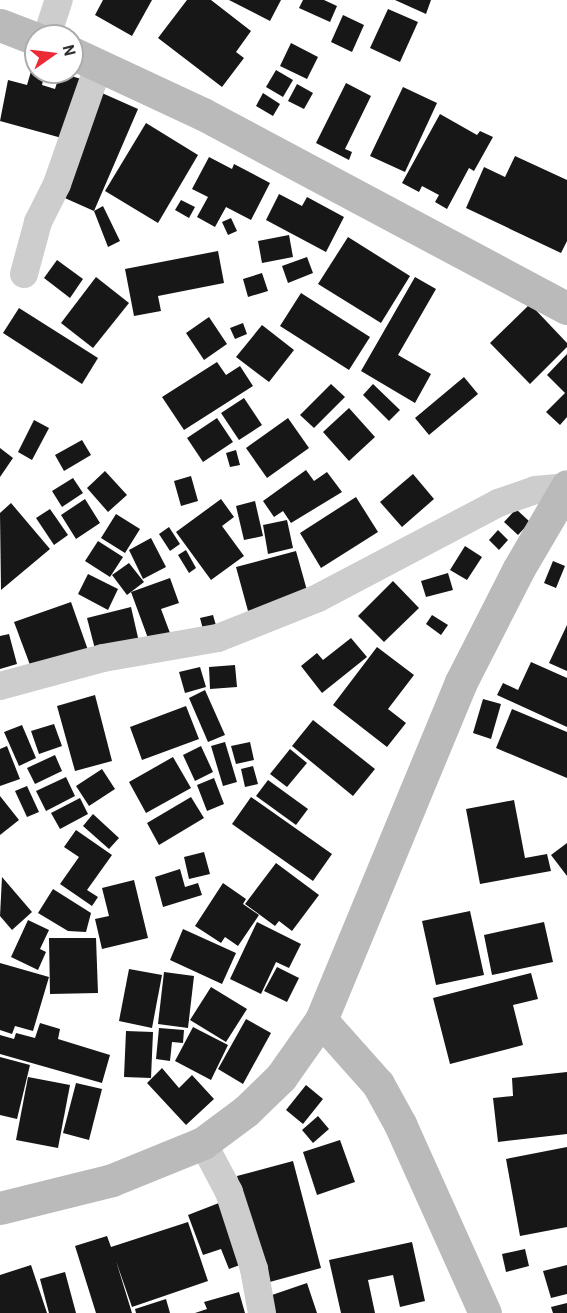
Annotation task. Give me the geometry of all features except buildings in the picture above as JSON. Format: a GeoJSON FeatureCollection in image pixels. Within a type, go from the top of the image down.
{"type":"FeatureCollection","features":[{"type":"Feature","properties":{"kind":"street"},"geometry":{"type":"LineString","coordinates":[[51,24],[59,0]]}},
{"type":"Feature","properties":{"kind":"street"},"geometry":{"type":"LineString","coordinates":[[0,25],[24,34]]}},
{"type":"Feature","properties":{"kind":"street"},"geometry":{"type":"LineString","coordinates":[[24,274],[38,222],[57,184],[85,58],[204,114],[567,308]]}},
{"type":"Feature","properties":{"kind":"street"},"geometry":{"type":"LineString","coordinates":[[0,686],[103,658],[218,638],[318,598],[498,503],[535,490],[567,487]]}},
{"type":"Feature","properties":{"kind":"street"},"geometry":{"type":"LineString","coordinates":[[0,1208],[112,1180],[203,1143],[246,1111],[281,1077],[321,1020],[461,682],[518,570],[567,487]]}},
{"type":"Feature","properties":{"kind":"street"},"geometry":{"type":"LineString","coordinates":[[321,1020],[347,1046],[389,1104],[485,1313]]}},
{"type":"Feature","properties":{"kind":"street"},"geometry":{"type":"LineString","coordinates":[[203,1143],[230,1192],[254,1269],[262,1313]]}}]}
